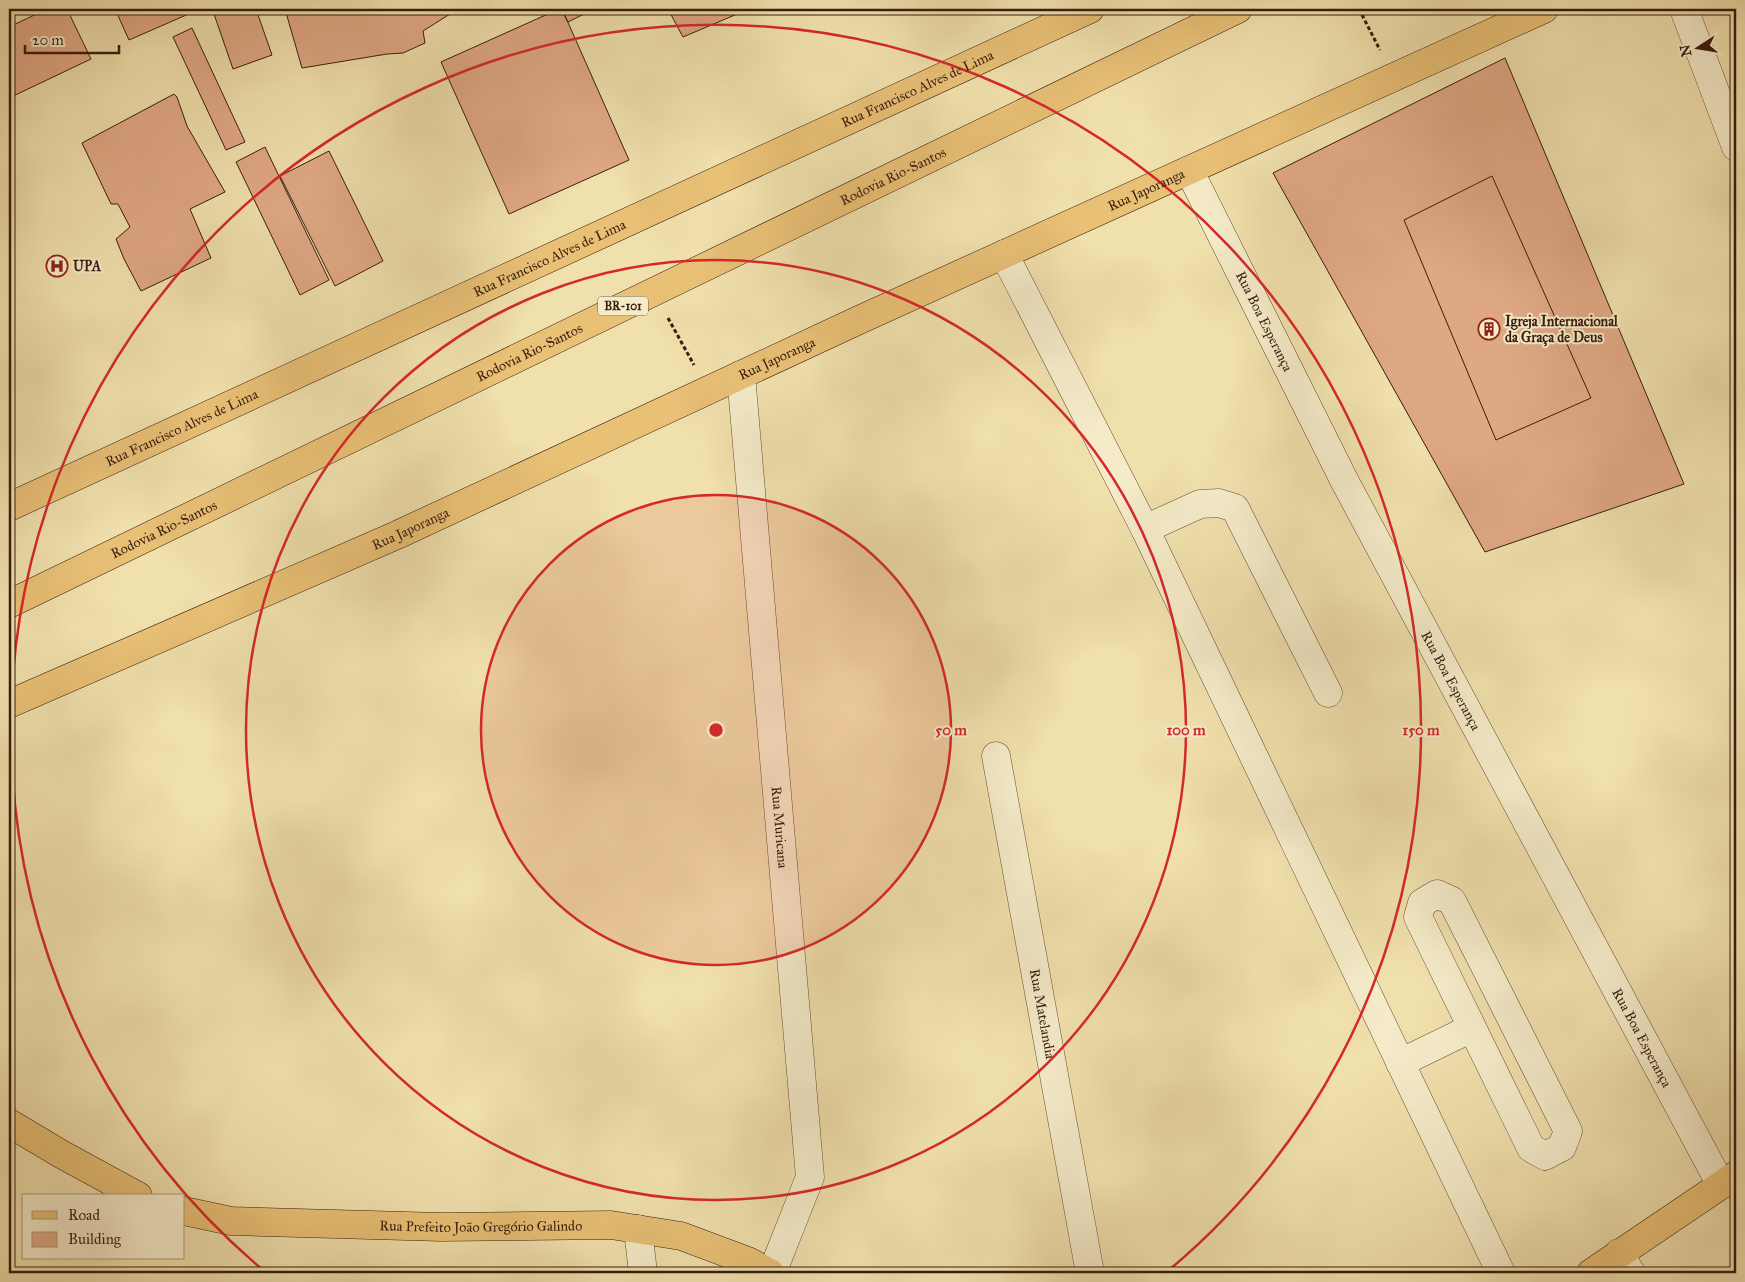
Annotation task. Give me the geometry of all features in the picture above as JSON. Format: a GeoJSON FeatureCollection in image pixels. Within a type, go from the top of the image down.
{"type":"FeatureCollection","features":[{"type":"Feature","properties":{"kind":"main road","name":"Rua Francisco Alves de Lima"},"geometry":{"type":"LineString","coordinates":[[9,507],[1090,9]]}},
{"type":"Feature","properties":{"kind":"main road","name":"Rodovia Rio-Santos"},"geometry":{"type":"LineString","coordinates":[[9,604],[1238,9]]}},
{"type":"Feature","properties":{"kind":"main road","name":"Rua Japoranga"},"geometry":{"type":"LineString","coordinates":[[9,704],[397,536],[740,375],[1544,9]]}},
{"type":"Feature","properties":{"kind":"main road"},"geometry":{"type":"LineString","coordinates":[[9,1122],[61,1154],[134,1194]]}},
{"type":"Feature","properties":{"kind":"main road"},"geometry":{"type":"LineString","coordinates":[[1591,1273],[1625,1263],[1729,1180]]}},
{"type":"Feature","properties":{"kind":"main road","name":"Rua Prefeito João Gregório Galindo"},"geometry":{"type":"LineString","coordinates":[[185,1211],[231,1221],[442,1226],[611,1225],[681,1236],[748,1261],[771,1273]]}},
{"type":"Feature","properties":{"kind":"street"},"geometry":{"type":"LineString","coordinates":[[1684,9],[1736,147]]}},
{"type":"Feature","properties":{"kind":"street","name":"Rua Boa Esperança"},"geometry":{"type":"LineString","coordinates":[[1189,170],[1344,480],[1729,1180]]}},
{"type":"Feature","properties":{"kind":"street"},"geometry":{"type":"LineString","coordinates":[[1004,254],[1145,529],[1501,1273]]}},
{"type":"Feature","properties":{"kind":"street","name":"Rua Muricana"},"geometry":{"type":"LineString","coordinates":[[740,375],[810,1177],[771,1273]]}},
{"type":"Feature","properties":{"kind":"street"},"geometry":{"type":"LineString","coordinates":[[1145,529],[1200,504],[1219,503],[1235,508],[1328,693]]}},
{"type":"Feature","properties":{"kind":"street","name":"Rua Matelandia"},"geometry":{"type":"LineString","coordinates":[[996,756],[1090,1273]]}},
{"type":"Feature","properties":{"kind":"street"},"geometry":{"type":"LineString","coordinates":[[1437,894],[1452,900],[1568,1131],[1562,1147],[1545,1156],[1531,1148],[1472,1028],[1418,917],[1422,903],[1437,894]]}},
{"type":"Feature","properties":{"kind":"street"},"geometry":{"type":"LineString","coordinates":[[1400,1063],[1472,1028]]}},
{"type":"Feature","properties":{"kind":"street"},"geometry":{"type":"LineString","coordinates":[[638,1229],[643,1273]]}},
{"type":"Feature","properties":{"kind":"path"},"geometry":{"type":"LineString","coordinates":[[1359,9],[1393,78]]}},
{"type":"Feature","properties":{"kind":"path"},"geometry":{"type":"LineString","coordinates":[[654,291],[708,390]]}},
{"type":"Feature","properties":{"kind":"building"},"geometry":{"type":"Polygon","coordinates":[[[47,9],[67,9],[91,59],[9,98],[9,27],[47,9]]]}},
{"type":"Feature","properties":{"kind":"building"},"geometry":{"type":"Polygon","coordinates":[[[115,9],[200,9],[129,40],[115,9]]]}},
{"type":"Feature","properties":{"kind":"building"},"geometry":{"type":"Polygon","coordinates":[[[229,9],[256,9],[272,55],[233,69],[214,14],[229,9]]]}},
{"type":"Feature","properties":{"kind":"building"},"geometry":{"type":"Polygon","coordinates":[[[285,9],[458,9],[423,31],[425,43],[403,53],[302,68],[285,9]]]}},
{"type":"Feature","properties":{"kind":"building"},"geometry":{"type":"Polygon","coordinates":[[[561,9],[594,9],[568,22],[561,9]]]}},
{"type":"Feature","properties":{"kind":"building"},"geometry":{"type":"Polygon","coordinates":[[[562,9],[629,160],[509,214],[441,62],[562,9]]]}},
{"type":"Feature","properties":{"kind":"building"},"geometry":{"type":"Polygon","coordinates":[[[668,9],[749,9],[683,37],[668,9]]]}},
{"type":"Feature","properties":{"kind":"building"},"geometry":{"type":"Polygon","coordinates":[[[192,28],[245,142],[226,150],[173,37],[192,28]]]}},
{"type":"Feature","properties":{"kind":"building","name":"Igreja Internacional da Graça de Deus"},"geometry":{"type":"Polygon","coordinates":[[[1505,58],[1684,484],[1485,552],[1273,173],[1505,58]]]}},
{"type":"Feature","properties":{"kind":"building"},"geometry":{"type":"Polygon","coordinates":[[[174,94],[177,97],[187,126],[225,192],[190,209],[211,258],[141,291],[116,239],[130,227],[118,204],[111,204],[82,143],[174,94]]]}},
{"type":"Feature","properties":{"kind":"building"},"geometry":{"type":"Polygon","coordinates":[[[265,147],[329,280],[300,295],[236,162],[265,147]]]}},
{"type":"Feature","properties":{"kind":"building"},"geometry":{"type":"Polygon","coordinates":[[[329,151],[383,261],[335,286],[280,176],[329,151]]]}},
{"type":"Feature","properties":{"kind":"building"},"geometry":{"type":"Polygon","coordinates":[[[1492,176],[1591,398],[1496,440],[1404,220],[1492,176]]]}},
{"type":"Feature","properties":{"kind":"place","name":"UPA"},"geometry":{"type":"Point","coordinates":[57,266]}},
{"type":"Feature","properties":{"kind":"place","name":"Igreja Internacional da Graça de Deus"},"geometry":{"type":"Point","coordinates":[1489,329]}}]}
